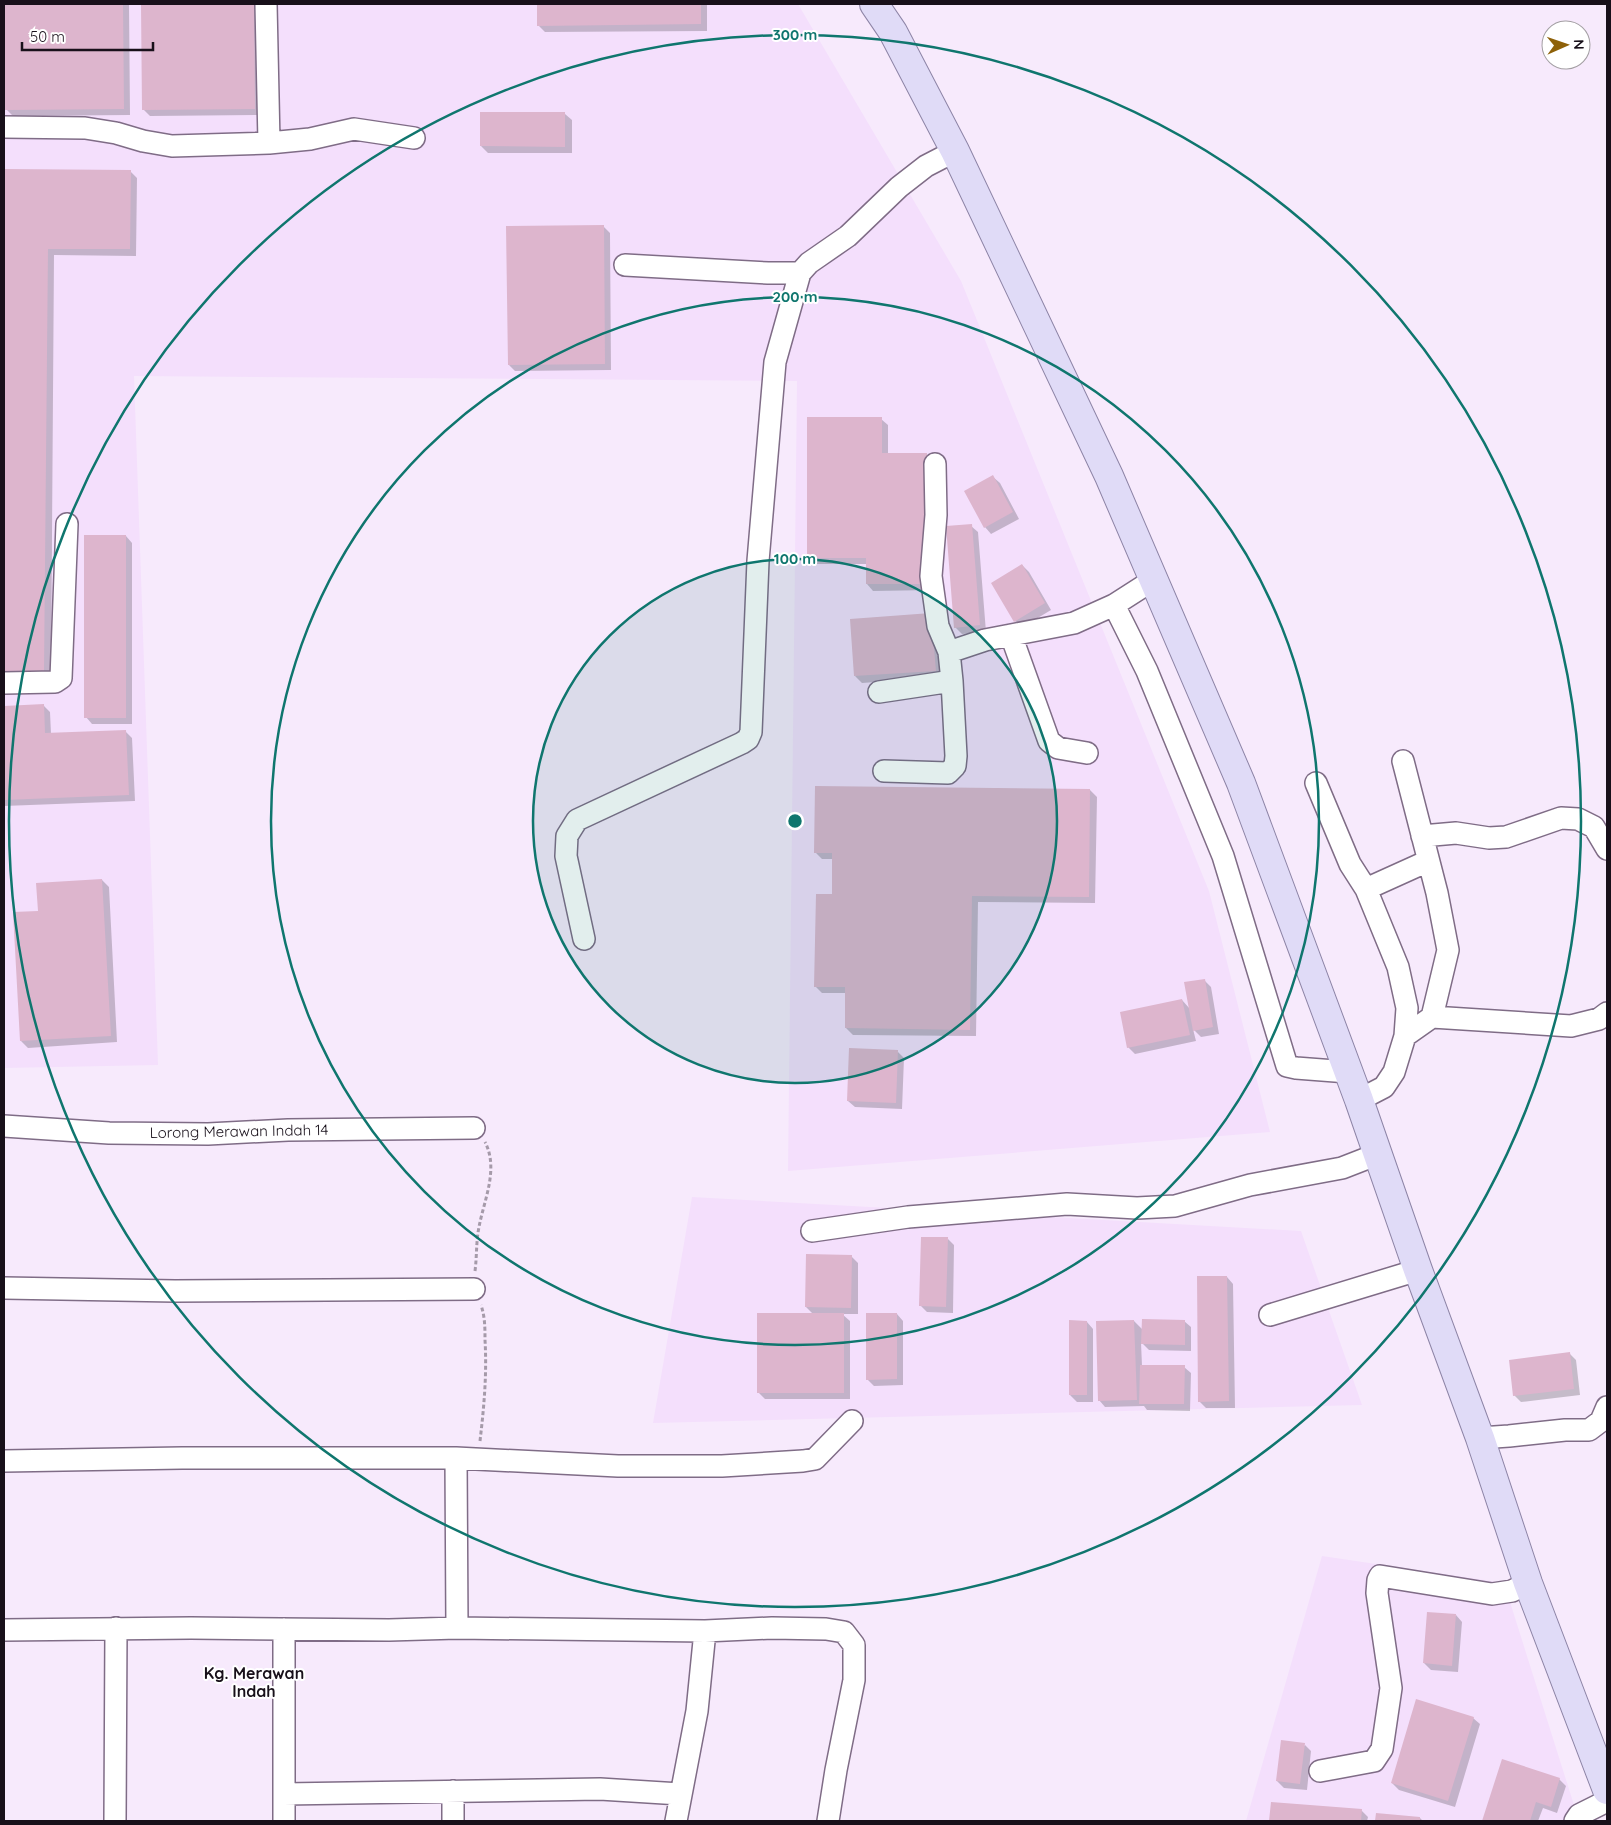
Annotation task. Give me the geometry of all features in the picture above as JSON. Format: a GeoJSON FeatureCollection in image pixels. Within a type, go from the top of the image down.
{"type":"FeatureCollection","features":[{"type":"Feature","properties":{"kind":"main road"},"geometry":{"type":"LineString","coordinates":[[874,4],[893,32],[955,152],[1105,467],[1241,783],[1359,1100],[1418,1270],[1480,1438],[1528,1583],[1607,1790]]}},
{"type":"Feature","properties":{"kind":"street"},"geometry":{"type":"LineString","coordinates":[[266,4],[269,143]]}},
{"type":"Feature","properties":{"kind":"street"},"geometry":{"type":"LineString","coordinates":[[4,127],[85,128],[172,146],[269,143],[310,139],[354,129],[414,138]]}},
{"type":"Feature","properties":{"kind":"street"},"geometry":{"type":"LineString","coordinates":[[584,939],[566,856],[567,836],[577,820],[742,743],[748,739],[751,732],[758,560],[775,362],[800,273],[809,263],[848,236],[899,187],[926,166],[955,152]]}},
{"type":"Feature","properties":{"kind":"street"},"geometry":{"type":"LineString","coordinates":[[625,265],[800,273]]}},
{"type":"Feature","properties":{"kind":"street"},"geometry":{"type":"LineString","coordinates":[[884,771],[948,774],[954,766],[956,756],[949,652],[938,626],[931,576],[936,515],[935,464]]}},
{"type":"Feature","properties":{"kind":"street"},"geometry":{"type":"LineString","coordinates":[[4,683],[55,682],[62,678],[67,524]]}},
{"type":"Feature","properties":{"kind":"street"},"geometry":{"type":"LineString","coordinates":[[949,652],[985,640],[1074,623],[1114,605],[1154,580]]}},
{"type":"Feature","properties":{"kind":"street"},"geometry":{"type":"LineString","coordinates":[[1114,605],[1147,671],[1223,856],[1287,1066],[1348,1072]]}},
{"type":"Feature","properties":{"kind":"street"},"geometry":{"type":"LineString","coordinates":[[1011,635],[1049,741],[1058,748],[1087,753]]}},
{"type":"Feature","properties":{"kind":"street"},"geometry":{"type":"LineString","coordinates":[[879,692],[952,681]]}},
{"type":"Feature","properties":{"kind":"street"},"geometry":{"type":"LineString","coordinates":[[1403,761],[1448,950],[1432,1017]]}},
{"type":"Feature","properties":{"kind":"street"},"geometry":{"type":"LineString","coordinates":[[1316,783],[1350,864],[1366,889],[1398,967],[1407,1008],[1405,1036],[1394,1072],[1384,1087],[1359,1100]]}},
{"type":"Feature","properties":{"kind":"street"},"geometry":{"type":"LineString","coordinates":[[1422,836],[1456,832],[1488,838],[1506,837],[1561,818],[1578,819],[1594,827],[1607,849]]}},
{"type":"Feature","properties":{"kind":"street"},"geometry":{"type":"LineString","coordinates":[[1366,889],[1428,861]]}},
{"type":"Feature","properties":{"kind":"street"},"geometry":{"type":"LineString","coordinates":[[1405,1036],[1432,1017],[1571,1026],[1600,1020],[1607,1013]]}},
{"type":"Feature","properties":{"kind":"street","name":"Lorong Merawan Indah 14"},"geometry":{"type":"LineString","coordinates":[[4,1126],[109,1133],[208,1134],[298,1130],[474,1128]]}},
{"type":"Feature","properties":{"kind":"street"},"geometry":{"type":"LineString","coordinates":[[812,1231],[908,1217],[1067,1204],[1137,1208],[1175,1206],[1250,1185],[1342,1168],[1378,1154]]}},
{"type":"Feature","properties":{"kind":"street"},"geometry":{"type":"LineString","coordinates":[[1270,1315],[1418,1270]]}},
{"type":"Feature","properties":{"kind":"street"},"geometry":{"type":"LineString","coordinates":[[4,1288],[175,1291],[474,1289]]}},
{"type":"Feature","properties":{"kind":"street"},"geometry":{"type":"LineString","coordinates":[[1480,1438],[1564,1430],[1589,1430],[1601,1421],[1607,1407]]}},
{"type":"Feature","properties":{"kind":"street"},"geometry":{"type":"LineString","coordinates":[[4,1461],[182,1458],[484,1458],[618,1466],[722,1466],[815,1459],[852,1421]]}},
{"type":"Feature","properties":{"kind":"street"},"geometry":{"type":"LineString","coordinates":[[456,1458],[457,1628]]}},
{"type":"Feature","properties":{"kind":"street"},"geometry":{"type":"LineString","coordinates":[[1320,1770],[1374,1761],[1382,1749],[1391,1688],[1377,1594],[1380,1576],[1492,1594],[1512,1591],[1528,1583]]}},
{"type":"Feature","properties":{"kind":"street"},"geometry":{"type":"LineString","coordinates":[[115,1821],[116,1628]]}},
{"type":"Feature","properties":{"kind":"street"},"geometry":{"type":"LineString","coordinates":[[4,1630],[116,1628],[389,1630],[457,1628],[705,1631],[772,1628],[826,1629],[844,1632],[854,1645],[854,1680],[828,1821]]}},
{"type":"Feature","properties":{"kind":"street"},"geometry":{"type":"LineString","coordinates":[[284,1629],[284,1821]]}},
{"type":"Feature","properties":{"kind":"street"},"geometry":{"type":"LineString","coordinates":[[676,1821],[697,1712],[705,1631]]}},
{"type":"Feature","properties":{"kind":"street"},"geometry":{"type":"LineString","coordinates":[[284,1794],[600,1789],[680,1794]]}},
{"type":"Feature","properties":{"kind":"street"},"geometry":{"type":"LineString","coordinates":[[453,1791],[453,1821]]}},
{"type":"Feature","properties":{"kind":"street"},"geometry":{"type":"LineString","coordinates":[[1575,1821],[1579,1815],[1607,1801]]}},
{"type":"Feature","properties":{"kind":"path"},"geometry":{"type":"LineString","coordinates":[[474,1128],[482,1136],[488,1148],[491,1172],[490,1185],[478,1229],[474,1289],[484,1317],[486,1392],[480,1442],[484,1458]]}},
{"type":"Feature","properties":{"kind":"shaded area"},"geometry":{"type":"Polygon","coordinates":[[[4,4],[798,4],[961,281],[1209,891],[1270,1132],[788,1171],[797,381],[134,376],[158,1065],[4,1068],[4,4]]]}},
{"type":"Feature","properties":{"kind":"shaded area"},"geometry":{"type":"Polygon","coordinates":[[[692,1197],[1301,1231],[1362,1405],[653,1423],[692,1197]]]}},
{"type":"Feature","properties":{"kind":"shaded area"},"geometry":{"type":"Polygon","coordinates":[[[1322,1556],[1504,1583],[1579,1821],[1246,1821],[1322,1556]]]}},
{"type":"Feature","properties":{"kind":"building"},"geometry":{"type":"Polygon","coordinates":[[[4,4],[123,4],[124,109],[5,110],[4,4]]]}},
{"type":"Feature","properties":{"kind":"building"},"geometry":{"type":"Polygon","coordinates":[[[141,4],[254,4],[255,109],[142,110],[141,4]]]}},
{"type":"Feature","properties":{"kind":"building"},"geometry":{"type":"Polygon","coordinates":[[[537,4],[701,4],[701,24],[537,26],[537,4]]]}},
{"type":"Feature","properties":{"kind":"building"},"geometry":{"type":"Polygon","coordinates":[[[480,112],[565,112],[565,147],[480,146],[480,112]]]}},
{"type":"Feature","properties":{"kind":"building"},"geometry":{"type":"Polygon","coordinates":[[[4,169],[131,170],[130,249],[48,249],[44,671],[4,671],[4,169]]]}},
{"type":"Feature","properties":{"kind":"building"},"geometry":{"type":"Polygon","coordinates":[[[604,225],[605,364],[508,365],[506,226],[604,225]]]}},
{"type":"Feature","properties":{"kind":"building"},"geometry":{"type":"Polygon","coordinates":[[[807,417],[882,417],[882,453],[927,453],[928,584],[866,584],[866,558],[807,558],[807,417]]]}},
{"type":"Feature","properties":{"kind":"building"},"geometry":{"type":"Polygon","coordinates":[[[993,475],[1013,512],[984,528],[964,491],[993,475]]]}},
{"type":"Feature","properties":{"kind":"building"},"geometry":{"type":"Polygon","coordinates":[[[972,524],[980,625],[954,628],[946,526],[972,524]]]}},
{"type":"Feature","properties":{"kind":"building"},"geometry":{"type":"Polygon","coordinates":[[[84,535],[126,535],[126,718],[84,718],[84,535]]]}},
{"type":"Feature","properties":{"kind":"building"},"geometry":{"type":"Polygon","coordinates":[[[1022,564],[1045,603],[1014,622],[991,583],[1022,564]]]}},
{"type":"Feature","properties":{"kind":"building"},"geometry":{"type":"Polygon","coordinates":[[[931,613],[936,671],[854,676],[850,619],[931,613]]]}},
{"type":"Feature","properties":{"kind":"building"},"geometry":{"type":"Polygon","coordinates":[[[44,704],[45,733],[126,730],[129,795],[4,800],[4,706],[44,704]]]}},
{"type":"Feature","properties":{"kind":"building"},"geometry":{"type":"Polygon","coordinates":[[[815,786],[1090,789],[1089,897],[972,896],[970,1030],[845,1028],[845,987],[814,987],[816,894],[832,894],[832,853],[814,853],[815,786]]]}},
{"type":"Feature","properties":{"kind":"building"},"geometry":{"type":"Polygon","coordinates":[[[102,879],[111,1036],[20,1041],[13,912],[38,911],[36,883],[102,879]]]}},
{"type":"Feature","properties":{"kind":"building"},"geometry":{"type":"Polygon","coordinates":[[[1205,979],[1213,1027],[1193,1031],[1184,982],[1205,979]]]}},
{"type":"Feature","properties":{"kind":"building"},"geometry":{"type":"Polygon","coordinates":[[[1182,999],[1190,1035],[1127,1048],[1120,1012],[1182,999]]]}},
{"type":"Feature","properties":{"kind":"building"},"geometry":{"type":"Polygon","coordinates":[[[849,1048],[898,1050],[896,1103],[847,1101],[849,1048]]]}},
{"type":"Feature","properties":{"kind":"building"},"geometry":{"type":"Polygon","coordinates":[[[921,1237],[948,1237],[946,1307],[919,1306],[921,1237]]]}},
{"type":"Feature","properties":{"kind":"building"},"geometry":{"type":"Polygon","coordinates":[[[806,1254],[852,1255],[851,1308],[805,1307],[806,1254]]]}},
{"type":"Feature","properties":{"kind":"building"},"geometry":{"type":"Polygon","coordinates":[[[1197,1276],[1227,1276],[1229,1401],[1198,1402],[1197,1276]]]}},
{"type":"Feature","properties":{"kind":"building"},"geometry":{"type":"Polygon","coordinates":[[[757,1313],[844,1313],[844,1393],[757,1393],[757,1313]]]}},
{"type":"Feature","properties":{"kind":"building"},"geometry":{"type":"Polygon","coordinates":[[[866,1313],[897,1313],[897,1379],[866,1380],[866,1313]]]}},
{"type":"Feature","properties":{"kind":"building"},"geometry":{"type":"Polygon","coordinates":[[[1142,1319],[1185,1320],[1185,1345],[1141,1344],[1142,1319]]]}},
{"type":"Feature","properties":{"kind":"building"},"geometry":{"type":"Polygon","coordinates":[[[1069,1320],[1087,1321],[1087,1395],[1069,1395],[1069,1320]]]}},
{"type":"Feature","properties":{"kind":"building"},"geometry":{"type":"Polygon","coordinates":[[[1134,1320],[1137,1400],[1098,1401],[1096,1321],[1134,1320]]]}},
{"type":"Feature","properties":{"kind":"building"},"geometry":{"type":"Polygon","coordinates":[[[1570,1352],[1574,1389],[1513,1396],[1509,1360],[1570,1352]]]}},
{"type":"Feature","properties":{"kind":"building"},"geometry":{"type":"Polygon","coordinates":[[[1140,1365],[1185,1365],[1184,1404],[1139,1404],[1140,1365]]]}},
{"type":"Feature","properties":{"kind":"building"},"geometry":{"type":"Polygon","coordinates":[[[1427,1612],[1456,1614],[1452,1666],[1423,1663],[1427,1612]]]}},
{"type":"Feature","properties":{"kind":"building"},"geometry":{"type":"Polygon","coordinates":[[[1416,1699],[1474,1717],[1448,1801],[1391,1783],[1416,1699]]]}},
{"type":"Feature","properties":{"kind":"building"},"geometry":{"type":"Polygon","coordinates":[[[1281,1740],[1305,1743],[1300,1784],[1276,1781],[1281,1740]]]}},
{"type":"Feature","properties":{"kind":"building"},"geometry":{"type":"Polygon","coordinates":[[[1502,1759],[1560,1778],[1551,1807],[1536,1802],[1530,1821],[1482,1821],[1502,1759]]]}},
{"type":"Feature","properties":{"kind":"building"},"geometry":{"type":"Polygon","coordinates":[[[1271,1802],[1362,1809],[1361,1821],[1269,1821],[1271,1802]]]}},
{"type":"Feature","properties":{"kind":"building"},"geometry":{"type":"Polygon","coordinates":[[[1376,1813],[1420,1817],[1420,1821],[1375,1821],[1376,1813]]]}},
{"type":"Feature","properties":{"kind":"district","name":"Kg. Merawan Indah"},"geometry":{"type":"Point","coordinates":[254,1682]}}]}
